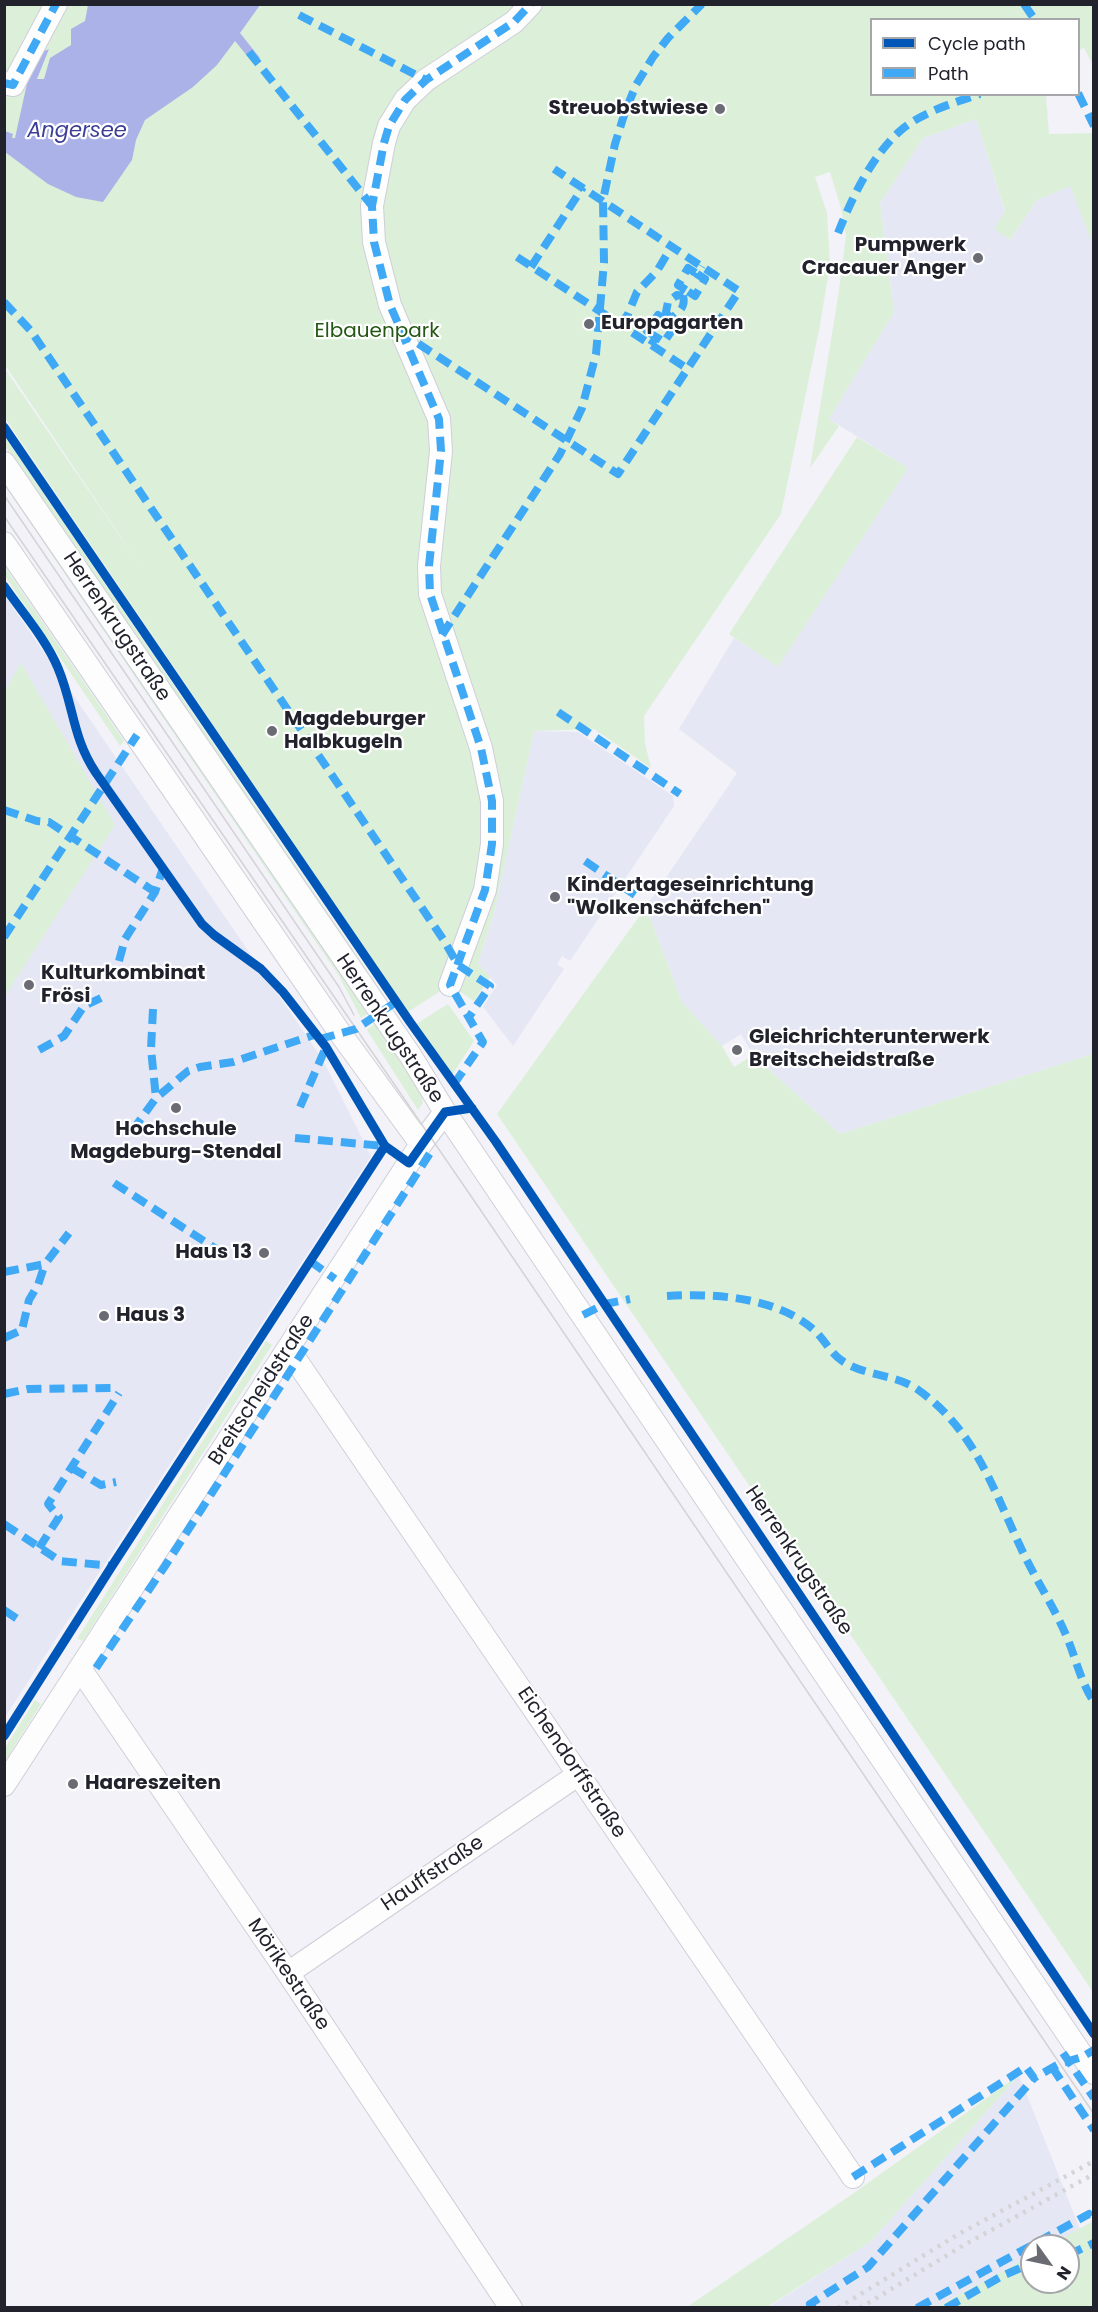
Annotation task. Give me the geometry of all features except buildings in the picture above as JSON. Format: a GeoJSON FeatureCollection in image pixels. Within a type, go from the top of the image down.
{"type":"FeatureCollection","features":[{"type":"Feature","properties":{"kind":"street"},"geometry":{"type":"LineString","coordinates":[[4,83],[13,85],[56,4]]}},
{"type":"Feature","properties":{"kind":"street"},"geometry":{"type":"LineString","coordinates":[[450,985],[485,890],[492,844],[492,801],[481,748],[430,594],[429,566],[441,451],[440,419],[390,305],[380,274],[374,242],[372,206],[386,134],[405,100],[433,74],[514,22],[531,4]]}},
{"type":"Feature","properties":{"kind":"street","name":"Herrenkrugstraße"},"geometry":{"type":"LineString","coordinates":[[4,463],[410,1055],[445,1112],[1094,2073]]}},
{"type":"Feature","properties":{"kind":"street","name":"Herrenkrugstraße"},"geometry":{"type":"LineString","coordinates":[[4,543],[340,1033],[421,1144]]}},
{"type":"Feature","properties":{"kind":"street","name":"Breitscheidstraße"},"geometry":{"type":"LineString","coordinates":[[4,1785],[81,1670],[421,1144],[445,1112]]}},
{"type":"Feature","properties":{"kind":"street","name":"Eichendorffstraße"},"geometry":{"type":"LineString","coordinates":[[289,1350],[853,2177]]}},
{"type":"Feature","properties":{"kind":"street","name":"Mörikestraße"},"geometry":{"type":"LineString","coordinates":[[81,1670],[288,1973],[511,2307]]}},
{"type":"Feature","properties":{"kind":"street","name":"Hauffstraße"},"geometry":{"type":"LineString","coordinates":[[288,1973],[579,1774]]}},
{"type":"Feature","properties":{"kind":"shaded area"},"geometry":{"type":"Polygon","coordinates":[[[976,119],[1005,212],[995,229],[1010,240],[1037,200],[1072,185],[1093,238],[1093,1054],[840,1134],[753,1055],[741,1034],[722,1046],[682,1002],[646,907],[737,773],[679,729],[734,638],[778,666],[908,468],[829,419],[894,312],[880,203],[923,138],[976,119]]]}},
{"type":"Feature","properties":{"kind":"shaded area","name":"Hochschule Magdeburg-Stendal"},"geometry":{"type":"Polygon","coordinates":[[[4,594],[323,1060],[371,1156],[5,1717],[4,594]]]}},
{"type":"Feature","properties":{"kind":"shaded area","name":"Kindertageseinrichtung \"Wolkenschäfchen\""},"geometry":{"type":"Polygon","coordinates":[[[534,731],[578,732],[673,796],[674,806],[570,961],[562,956],[557,964],[564,969],[513,1046],[483,1007],[497,985],[478,964],[495,909],[534,731]]]}},
{"type":"Feature","properties":{"kind":"shaded area"},"geometry":{"type":"Polygon","coordinates":[[[1019,2075],[1080,2229],[1071,2234],[1020,2234],[1020,2262],[936,2307],[767,2308],[870,2242],[1019,2075]]]}},
{"type":"Feature","properties":{"kind":"green space","name":"Elbauenpark"},"geometry":{"type":"Polygon","coordinates":[[[4,5],[1093,5],[1093,65],[1084,48],[1080,50],[1080,18],[870,18],[870,96],[1046,96],[1049,134],[1093,133],[1093,245],[1070,186],[1037,200],[1010,240],[994,229],[1005,211],[976,119],[923,138],[880,203],[894,312],[829,419],[839,426],[810,468],[846,236],[841,208],[830,172],[815,177],[827,213],[830,264],[820,325],[781,514],[644,716],[645,743],[651,768],[594,729],[534,731],[495,909],[478,964],[490,977],[474,1001],[450,985],[408,1012],[5,418],[5,369],[141,567],[5,365],[4,5]]]}},
{"type":"Feature","properties":{"kind":"green space"},"geometry":{"type":"Polygon","coordinates":[[[4,435],[385,997],[383,1002],[5,446],[4,435]]]}},
{"type":"Feature","properties":{"kind":"green space"},"geometry":{"type":"Polygon","coordinates":[[[857,437],[908,468],[778,667],[729,634],[857,437]]]}},
{"type":"Feature","properties":{"kind":"green space"},"geometry":{"type":"Polygon","coordinates":[[[4,479],[368,1013],[361,1018],[339,976],[5,486],[4,479]]]}},
{"type":"Feature","properties":{"kind":"green space"},"geometry":{"type":"Polygon","coordinates":[[[4,563],[124,741],[120,746],[5,576],[4,563]]]}},
{"type":"Feature","properties":{"kind":"green space"},"geometry":{"type":"Polygon","coordinates":[[[21,663],[115,825],[5,996],[5,691],[21,663]]]}},
{"type":"Feature","properties":{"kind":"green space"},"geometry":{"type":"Polygon","coordinates":[[[646,907],[682,1002],[722,1046],[734,1067],[753,1055],[840,1134],[1093,1054],[1093,1992],[497,1114],[646,907]]]}},
{"type":"Feature","properties":{"kind":"green space"},"geometry":{"type":"Polygon","coordinates":[[[448,1004],[474,1041],[452,1075],[416,1024],[448,1004]]]}},
{"type":"Feature","properties":{"kind":"green space"},"geometry":{"type":"Polygon","coordinates":[[[375,1024],[421,1093],[423,1103],[418,1110],[367,1030],[375,1024]]]}},
{"type":"Feature","properties":{"kind":"green space"},"geometry":{"type":"Polygon","coordinates":[[[266,1341],[272,1345],[83,1641],[77,1639],[266,1341]]]}},
{"type":"Feature","properties":{"kind":"green space"},"geometry":{"type":"Polygon","coordinates":[[[35,1700],[41,1704],[5,1761],[5,1748],[35,1700]]]}},
{"type":"Feature","properties":{"kind":"green space"},"geometry":{"type":"Polygon","coordinates":[[[1019,2075],[870,2242],[767,2307],[687,2307],[854,2193],[1019,2075]]]}},
{"type":"Feature","properties":{"kind":"green space"},"geometry":{"type":"Polygon","coordinates":[[[1093,2221],[1093,2307],[936,2307],[1020,2262],[1020,2294],[1080,2294],[1080,2234],[1070,2234],[1093,2221]]]}},
{"type":"Feature","properties":{"kind":"water","name":"Angersee"},"geometry":{"type":"Polygon","coordinates":[[[88,5],[260,5],[240,33],[260,58],[253,63],[235,41],[217,65],[193,87],[145,120],[136,140],[132,160],[103,202],[76,197],[48,184],[5,152],[5,131],[13,134],[12,138],[15,138],[33,56],[49,49],[37,79],[44,79],[50,58],[71,45],[71,29],[85,21],[88,5]]]}},
{"type":"Feature","properties":{"kind":"tram line"},"geometry":{"type":"LineString","coordinates":[[4,495],[339,987],[354,1015]]}},
{"type":"Feature","properties":{"kind":"tram line"},"geometry":{"type":"LineString","coordinates":[[4,516],[473,1199],[1094,2114]]}},
{"type":"Feature","properties":{"kind":"railway"},"geometry":{"type":"LineString","coordinates":[[838,2308],[957,2235],[1094,2161]]}},
{"type":"Feature","properties":{"kind":"railway"},"geometry":{"type":"LineString","coordinates":[[860,2308],[964,2245],[1094,2174]]}},
{"type":"Feature","properties":{"kind":"marked path"},"geometry":{"type":"LineString","coordinates":[[4,83],[13,85],[56,4]]}},
{"type":"Feature","properties":{"kind":"marked path"},"geometry":{"type":"LineString","coordinates":[[454,1084],[483,1042],[450,985],[485,890],[492,844],[492,801],[481,748],[430,594],[429,566],[441,451],[439,419],[390,305],[374,242],[372,206],[389,126],[405,100],[426,80],[514,22],[531,4]]}},
{"type":"Feature","properties":{"kind":"marked path"},"geometry":{"type":"LineString","coordinates":[[442,635],[560,454],[582,408],[596,354],[604,262],[603,200],[615,144],[636,85],[653,57],[668,38],[702,4]]}},
{"type":"Feature","properties":{"kind":"marked path"},"geometry":{"type":"LineString","coordinates":[[1024,4],[1034,18]]}},
{"type":"Feature","properties":{"kind":"marked path"},"geometry":{"type":"LineString","coordinates":[[299,15],[426,80]]}},
{"type":"Feature","properties":{"kind":"marked path"},"geometry":{"type":"LineString","coordinates":[[249,52],[372,206]]}},
{"type":"Feature","properties":{"kind":"marked path"},"geometry":{"type":"LineString","coordinates":[[838,233],[871,165],[890,141],[909,124],[928,113],[974,96]]}},
{"type":"Feature","properties":{"kind":"marked path"},"geometry":{"type":"LineString","coordinates":[[1079,96],[1094,126]]}},
{"type":"Feature","properties":{"kind":"marked path"},"geometry":{"type":"LineString","coordinates":[[399,331],[618,474],[739,291],[554,169]]}},
{"type":"Feature","properties":{"kind":"marked path"},"geometry":{"type":"LineString","coordinates":[[531,267],[583,187]]}},
{"type":"Feature","properties":{"kind":"marked path"},"geometry":{"type":"LineString","coordinates":[[620,325],[628,314],[637,292],[657,271],[672,246]]}},
{"type":"Feature","properties":{"kind":"marked path"},"geometry":{"type":"LineString","coordinates":[[517,257],[688,369]]}},
{"type":"Feature","properties":{"kind":"marked path"},"geometry":{"type":"LineString","coordinates":[[651,345],[656,337],[664,342],[675,326],[666,321],[682,308],[686,290],[695,296],[705,279],[697,274],[702,266]]}},
{"type":"Feature","properties":{"kind":"marked path"},"geometry":{"type":"LineString","coordinates":[[686,290],[678,285],[688,268],[697,274]]}},
{"type":"Feature","properties":{"kind":"marked path"},"geometry":{"type":"LineString","coordinates":[[669,317],[666,312],[668,302],[677,295],[683,296]]}},
{"type":"Feature","properties":{"kind":"marked path"},"geometry":{"type":"LineString","coordinates":[[4,302],[31,331],[443,939],[458,965],[490,986],[469,1017]]}},
{"type":"Feature","properties":{"kind":"marked path"},"geometry":{"type":"LineString","coordinates":[[656,337],[647,331],[658,315],[666,321]]}},
{"type":"Feature","properties":{"kind":"marked path"},"geometry":{"type":"LineString","coordinates":[[558,712],[680,794]]}},
{"type":"Feature","properties":{"kind":"marked path"},"geometry":{"type":"LineString","coordinates":[[4,937],[137,735]]}},
{"type":"Feature","properties":{"kind":"marked path"},"geometry":{"type":"LineString","coordinates":[[4,810],[37,821],[49,822],[155,892]]}},
{"type":"Feature","properties":{"kind":"marked path"},"geometry":{"type":"LineString","coordinates":[[585,861],[635,895]]}},
{"type":"Feature","properties":{"kind":"marked path"},"geometry":{"type":"LineString","coordinates":[[119,961],[125,939],[155,892],[163,868]]}},
{"type":"Feature","properties":{"kind":"marked path"},"geometry":{"type":"LineString","coordinates":[[39,1050],[64,1036],[84,1006],[101,998]]}},
{"type":"Feature","properties":{"kind":"marked path"},"geometry":{"type":"LineString","coordinates":[[320,1039],[356,1029],[396,1002]]}},
{"type":"Feature","properties":{"kind":"marked path"},"geometry":{"type":"LineString","coordinates":[[153,1009],[151,1049],[156,1098]]}},
{"type":"Feature","properties":{"kind":"marked path"},"geometry":{"type":"LineString","coordinates":[[132,1131],[156,1098],[188,1071],[233,1062],[317,1034]]}},
{"type":"Feature","properties":{"kind":"marked path"},"geometry":{"type":"LineString","coordinates":[[300,1107],[326,1047]]}},
{"type":"Feature","properties":{"kind":"marked path"},"geometry":{"type":"LineString","coordinates":[[295,1138],[385,1146]]}},
{"type":"Feature","properties":{"kind":"marked path"},"geometry":{"type":"LineString","coordinates":[[96,1668],[165,1566],[432,1150]]}},
{"type":"Feature","properties":{"kind":"marked path"},"geometry":{"type":"LineString","coordinates":[[114,1183],[221,1252]]}},
{"type":"Feature","properties":{"kind":"marked path"},"geometry":{"type":"LineString","coordinates":[[4,1272],[45,1264],[69,1233]]}},
{"type":"Feature","properties":{"kind":"marked path"},"geometry":{"type":"LineString","coordinates":[[310,1261],[335,1279]]}},
{"type":"Feature","properties":{"kind":"marked path"},"geometry":{"type":"LineString","coordinates":[[4,1338],[22,1330],[29,1300],[38,1285],[45,1264]]}},
{"type":"Feature","properties":{"kind":"marked path"},"geometry":{"type":"LineString","coordinates":[[667,1296],[724,1297],[764,1304],[782,1310],[814,1330],[841,1360],[859,1369],[908,1384],[937,1405],[967,1440],[979,1460],[1025,1557],[1061,1624],[1085,1686],[1094,1702]]}},
{"type":"Feature","properties":{"kind":"marked path"},"geometry":{"type":"LineString","coordinates":[[583,1315],[605,1304],[630,1299]]}},
{"type":"Feature","properties":{"kind":"marked path"},"geometry":{"type":"LineString","coordinates":[[4,1394],[28,1389],[112,1388]]}},
{"type":"Feature","properties":{"kind":"marked path"},"geometry":{"type":"LineString","coordinates":[[39,1548],[59,1517],[48,1504],[119,1393]]}},
{"type":"Feature","properties":{"kind":"marked path"},"geometry":{"type":"LineString","coordinates":[[72,1468],[101,1485],[116,1482]]}},
{"type":"Feature","properties":{"kind":"marked path"},"geometry":{"type":"LineString","coordinates":[[4,1524],[60,1561],[112,1566]]}},
{"type":"Feature","properties":{"kind":"marked path"},"geometry":{"type":"LineString","coordinates":[[4,1610],[22,1622]]}},
{"type":"Feature","properties":{"kind":"marked path"},"geometry":{"type":"LineString","coordinates":[[853,2177],[1026,2067],[1034,2078],[1059,2064],[1082,2057],[1094,2050]]}},
{"type":"Feature","properties":{"kind":"marked path"},"geometry":{"type":"LineString","coordinates":[[1063,2053],[1094,2098]]}},
{"type":"Feature","properties":{"kind":"marked path"},"geometry":{"type":"LineString","coordinates":[[1052,2067],[1094,2130]]}},
{"type":"Feature","properties":{"kind":"marked path"},"geometry":{"type":"LineString","coordinates":[[813,2308],[810,2304],[868,2267],[1034,2078]]}},
{"type":"Feature","properties":{"kind":"marked path"},"geometry":{"type":"LineString","coordinates":[[917,2308],[1089,2214],[1094,2221]]}},
{"type":"Feature","properties":{"kind":"marked path"},"geometry":{"type":"LineString","coordinates":[[1080,2249],[1094,2243]]}},
{"type":"Feature","properties":{"kind":"marked path"},"geometry":{"type":"LineString","coordinates":[[946,2308],[1020,2268]]}},
{"type":"Feature","properties":{"kind":"cycle path"},"geometry":{"type":"LineString","coordinates":[[4,427],[410,1022],[496,1142],[1094,2034]]}},
{"type":"Feature","properties":{"kind":"cycle path"},"geometry":{"type":"LineString","coordinates":[[4,586],[53,657],[63,682],[82,747],[96,773],[202,924],[261,969],[283,992],[326,1047],[385,1146],[409,1163]]}},
{"type":"Feature","properties":{"kind":"cycle path"},"geometry":{"type":"LineString","coordinates":[[409,1163],[445,1112],[472,1108]]}},
{"type":"Feature","properties":{"kind":"cycle path"},"geometry":{"type":"LineString","coordinates":[[4,1736],[385,1146]]}},
{"type":"Feature","properties":{"kind":"place","name":"Streuobstwiese"},"geometry":{"type":"Point","coordinates":[720,109]}},
{"type":"Feature","properties":{"kind":"place","name":"Pumpwerk Cracauer Anger"},"geometry":{"type":"Point","coordinates":[978,258]}},
{"type":"Feature","properties":{"kind":"place","name":"Europagarten"},"geometry":{"type":"Point","coordinates":[589,324]}},
{"type":"Feature","properties":{"kind":"place","name":"Magdeburger Halbkugeln"},"geometry":{"type":"Point","coordinates":[272,731]}},
{"type":"Feature","properties":{"kind":"place","name":"Kindertageseinrichtung \"Wolkenschäfchen\""},"geometry":{"type":"Point","coordinates":[555,897]}},
{"type":"Feature","properties":{"kind":"place","name":"Kulturkombinat Frösi"},"geometry":{"type":"Point","coordinates":[29,985]}},
{"type":"Feature","properties":{"kind":"place","name":"Gleichrichterunterwerk Breitscheidstraße"},"geometry":{"type":"Point","coordinates":[737,1050]}},
{"type":"Feature","properties":{"kind":"place","name":"Hochschule Magdeburg-Stendal"},"geometry":{"type":"Point","coordinates":[176,1108]}},
{"type":"Feature","properties":{"kind":"place","name":"Haus 13"},"geometry":{"type":"Point","coordinates":[264,1253]}},
{"type":"Feature","properties":{"kind":"place","name":"Haus 3"},"geometry":{"type":"Point","coordinates":[104,1316]}},
{"type":"Feature","properties":{"kind":"place","name":"Haareszeiten"},"geometry":{"type":"Point","coordinates":[73,1784]}}]}
